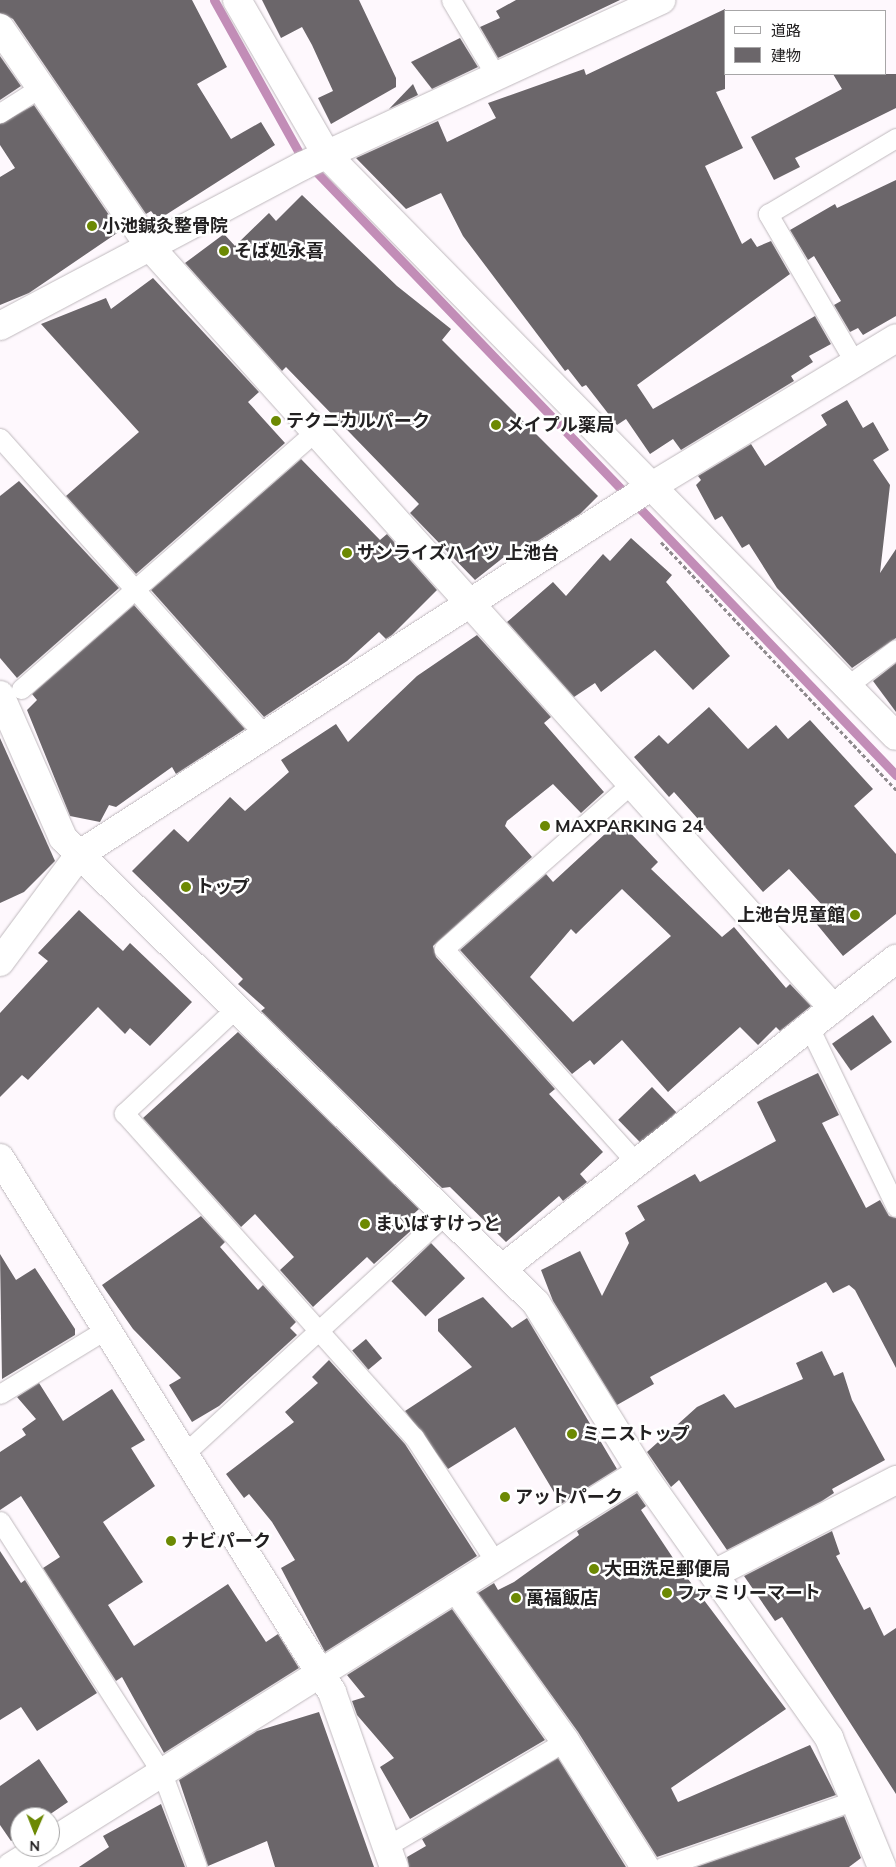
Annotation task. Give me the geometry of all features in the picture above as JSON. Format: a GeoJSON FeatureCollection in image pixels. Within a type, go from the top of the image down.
{"type":"FeatureCollection","features":[{"type":"Feature","properties":{"kind":"street"},"geometry":{"type":"LineString","coordinates":[[237,0],[317,159],[652,486],[896,736]]}},
{"type":"Feature","properties":{"kind":"street"},"geometry":{"type":"LineString","coordinates":[[0,326],[317,159],[661,0]]}},
{"type":"Feature","properties":{"kind":"street"},"geometry":{"type":"LineString","coordinates":[[0,28],[150,247],[834,1008]]}},
{"type":"Feature","properties":{"kind":"street"},"geometry":{"type":"LineString","coordinates":[[0,962],[80,854],[652,486],[896,338]]}},
{"type":"Feature","properties":{"kind":"street"},"geometry":{"type":"LineString","coordinates":[[10,692],[59,831],[236,1008],[448,1212],[536,1303],[641,1472],[716,1573],[829,1738],[856,1800],[886,1858]]}},
{"type":"Feature","properties":{"kind":"street"},"geometry":{"type":"LineString","coordinates":[[504,1268],[896,958]]}},
{"type":"Feature","properties":{"kind":"street"},"geometry":{"type":"LineString","coordinates":[[0,1158],[186,1452],[332,1692],[391,1857]]}},
{"type":"Feature","properties":{"kind":"street"},"geometry":{"type":"LineString","coordinates":[[60,1837],[641,1472]]}},
{"type":"Feature","properties":{"kind":"street"},"geometry":{"type":"LineString","coordinates":[[716,1573],[896,1480]]}},
{"type":"Feature","properties":{"kind":"street"},"geometry":{"type":"LineString","coordinates":[[456,1588],[564,1741],[644,1867]]}},
{"type":"Feature","properties":{"kind":"street"},"geometry":{"type":"LineString","coordinates":[[11,1867],[27,1857]]}},
{"type":"Feature","properties":{"kind":"lane"},"geometry":{"type":"LineString","coordinates":[[451,0],[496,76]]}},
{"type":"Feature","properties":{"kind":"lane"},"geometry":{"type":"LineString","coordinates":[[0,113],[41,87]]}},
{"type":"Feature","properties":{"kind":"lane"},"geometry":{"type":"LineString","coordinates":[[855,363],[768,214],[896,138]]}},
{"type":"Feature","properties":{"kind":"lane"},"geometry":{"type":"LineString","coordinates":[[10,692],[135,590],[316,431]]}},
{"type":"Feature","properties":{"kind":"lane"},"geometry":{"type":"LineString","coordinates":[[0,438],[265,735]]}},
{"type":"Feature","properties":{"kind":"lane"},"geometry":{"type":"LineString","coordinates":[[847,686],[896,650]]}},
{"type":"Feature","properties":{"kind":"lane"},"geometry":{"type":"LineString","coordinates":[[632,783],[444,949],[637,1163]]}},
{"type":"Feature","properties":{"kind":"lane"},"geometry":{"type":"LineString","coordinates":[[236,1008],[124,1113],[414,1437],[496,1563]]}},
{"type":"Feature","properties":{"kind":"lane"},"geometry":{"type":"LineString","coordinates":[[809,1028],[896,1207]]}},
{"type":"Feature","properties":{"kind":"lane"},"geometry":{"type":"LineString","coordinates":[[186,1452],[448,1212]]}},
{"type":"Feature","properties":{"kind":"lane"},"geometry":{"type":"LineString","coordinates":[[0,1394],[108,1328]]}},
{"type":"Feature","properties":{"kind":"lane"},"geometry":{"type":"LineString","coordinates":[[0,1521],[162,1773],[197,1867]]}},
{"type":"Feature","properties":{"kind":"lane"},"geometry":{"type":"LineString","coordinates":[[391,1857],[564,1741]]}},
{"type":"Feature","properties":{"kind":"lane"},"geometry":{"type":"LineString","coordinates":[[662,1867],[856,1800]]}},
{"type":"Feature","properties":{"kind":"building"},"geometry":{"type":"Polygon","coordinates":[[[0,0],[192,0],[227,67],[197,84],[231,139],[261,122],[275,145],[164,216],[155,216],[151,211],[146,214],[13,19],[0,13],[0,0]]]}},
{"type":"Feature","properties":{"kind":"building"},"geometry":{"type":"Polygon","coordinates":[[[262,0],[359,0],[396,78],[396,87],[331,124],[318,98],[333,91],[302,27],[281,38],[262,0]]]}},
{"type":"Feature","properties":{"kind":"building"},"geometry":{"type":"Polygon","coordinates":[[[516,0],[620,0],[498,58],[480,27],[500,18],[496,11],[516,0]]]}},
{"type":"Feature","properties":{"kind":"building"},"geometry":{"type":"Polygon","coordinates":[[[725,9],[725,89],[716,92],[743,148],[705,166],[742,244],[751,238],[757,247],[771,241],[790,274],[637,385],[653,409],[815,316],[831,344],[809,356],[813,362],[791,376],[794,381],[681,450],[673,439],[650,454],[626,419],[617,425],[586,385],[582,387],[568,369],[565,371],[463,236],[441,193],[406,209],[356,158],[438,121],[447,142],[496,118],[488,103],[584,69],[586,75],[725,9]]]}},
{"type":"Feature","properties":{"kind":"building"},"geometry":{"type":"Polygon","coordinates":[[[460,38],[478,67],[432,89],[411,62],[460,38]]]}},
{"type":"Feature","properties":{"kind":"building"},"geometry":{"type":"Polygon","coordinates":[[[0,56],[21,86],[0,100],[0,56]]]}},
{"type":"Feature","properties":{"kind":"building"},"geometry":{"type":"Polygon","coordinates":[[[896,74],[896,108],[795,158],[800,167],[774,180],[751,137],[842,89],[834,75],[896,74]]]}},
{"type":"Feature","properties":{"kind":"building"},"geometry":{"type":"Polygon","coordinates":[[[413,84],[418,95],[389,109],[413,84]]]}},
{"type":"Feature","properties":{"kind":"building"},"geometry":{"type":"Polygon","coordinates":[[[34,105],[120,231],[29,293],[0,305],[0,177],[15,168],[0,145],[0,124],[34,105]]]}},
{"type":"Feature","properties":{"kind":"building"},"geometry":{"type":"Polygon","coordinates":[[[896,180],[896,316],[863,335],[858,328],[850,332],[834,305],[841,301],[814,256],[808,260],[790,230],[835,204],[837,208],[896,180]]]}},
{"type":"Feature","properties":{"kind":"building"},"geometry":{"type":"Polygon","coordinates":[[[302,195],[397,286],[451,329],[442,340],[598,496],[580,514],[508,560],[504,557],[475,580],[410,513],[419,504],[286,367],[282,371],[185,263],[224,234],[235,246],[269,213],[276,221],[302,195]]]}},
{"type":"Feature","properties":{"kind":"building"},"geometry":{"type":"Polygon","coordinates":[[[153,278],[259,392],[248,402],[285,443],[136,574],[66,496],[139,432],[41,324],[106,298],[111,309],[153,278]]]}},
{"type":"Feature","properties":{"kind":"building"},"geometry":{"type":"Polygon","coordinates":[[[847,400],[863,428],[873,422],[889,450],[873,460],[890,485],[880,573],[896,549],[896,638],[852,668],[777,588],[749,544],[742,548],[722,516],[715,520],[696,485],[701,480],[698,476],[751,444],[765,466],[827,425],[821,415],[847,400]]]}},
{"type":"Feature","properties":{"kind":"building"},"geometry":{"type":"Polygon","coordinates":[[[301,459],[380,540],[387,534],[437,590],[392,635],[386,639],[379,632],[347,661],[264,717],[151,590],[301,459]]]}},
{"type":"Feature","properties":{"kind":"building"},"geometry":{"type":"Polygon","coordinates":[[[19,481],[119,588],[17,678],[0,658],[0,496],[19,481]]]}},
{"type":"Feature","properties":{"kind":"building"},"geometry":{"type":"Polygon","coordinates":[[[631,538],[672,575],[666,582],[730,656],[693,690],[655,650],[601,692],[595,683],[574,697],[507,622],[553,582],[566,596],[603,554],[610,561],[631,538]]]}},
{"type":"Feature","properties":{"kind":"building"},"geometry":{"type":"Polygon","coordinates":[[[134,605],[245,729],[176,774],[172,767],[116,807],[109,805],[100,822],[70,816],[27,710],[37,700],[32,694],[134,605]]]}},
{"type":"Feature","properties":{"kind":"building"},"geometry":{"type":"Polygon","coordinates":[[[477,635],[551,717],[544,723],[604,792],[581,813],[553,784],[507,821],[505,826],[532,857],[433,946],[436,957],[555,1089],[549,1094],[603,1152],[580,1174],[587,1182],[563,1201],[559,1196],[506,1242],[450,1187],[442,1188],[261,1011],[265,1008],[238,984],[243,979],[132,871],[174,829],[188,842],[230,797],[245,811],[289,772],[281,760],[336,724],[348,742],[417,676],[477,635]]]}},
{"type":"Feature","properties":{"kind":"building"},"geometry":{"type":"Polygon","coordinates":[[[896,663],[896,712],[873,681],[896,663]]]}},
{"type":"Feature","properties":{"kind":"building"},"geometry":{"type":"Polygon","coordinates":[[[709,707],[748,749],[776,725],[788,739],[810,720],[873,789],[854,806],[896,854],[896,914],[843,956],[810,916],[823,906],[789,869],[763,892],[674,792],[669,797],[634,757],[659,735],[668,744],[709,707]]]}},
{"type":"Feature","properties":{"kind":"building"},"geometry":{"type":"Polygon","coordinates":[[[0,738],[55,861],[24,892],[0,903],[0,738]]]}},
{"type":"Feature","properties":{"kind":"building"},"geometry":{"type":"Polygon","coordinates":[[[619,821],[658,862],[651,869],[722,937],[734,927],[786,988],[790,984],[811,1006],[780,1031],[776,1027],[758,1045],[740,1027],[668,1092],[622,1040],[594,1065],[590,1060],[572,1074],[460,950],[546,874],[553,882],[619,821]],[[622,889],[576,934],[571,929],[530,977],[573,1022],[671,936],[622,889]]]}},
{"type":"Feature","properties":{"kind":"building"},"geometry":{"type":"Polygon","coordinates":[[[79,910],[123,951],[130,943],[192,1002],[150,1046],[130,1028],[125,1034],[98,1007],[28,1080],[22,1075],[0,1097],[0,1013],[48,961],[38,953],[79,910]]]}},
{"type":"Feature","properties":{"kind":"building"},"geometry":{"type":"Polygon","coordinates":[[[873,1015],[892,1042],[851,1071],[832,1044],[873,1015]]]}},
{"type":"Feature","properties":{"kind":"building"},"geometry":{"type":"Polygon","coordinates":[[[238,1032],[419,1209],[408,1219],[416,1226],[374,1264],[367,1257],[313,1307],[280,1270],[294,1257],[255,1214],[241,1227],[143,1118],[238,1032]]]}},
{"type":"Feature","properties":{"kind":"building"},"geometry":{"type":"Polygon","coordinates":[[[818,1073],[839,1115],[822,1123],[866,1208],[880,1200],[889,1216],[896,1218],[896,1368],[855,1290],[849,1285],[833,1293],[826,1282],[650,1377],[654,1384],[617,1405],[553,1301],[541,1270],[580,1251],[602,1296],[629,1243],[625,1233],[645,1220],[637,1206],[695,1174],[700,1182],[776,1141],[757,1102],[818,1073]]]}},
{"type":"Feature","properties":{"kind":"building"},"geometry":{"type":"Polygon","coordinates":[[[652,1087],[676,1112],[643,1145],[618,1120],[652,1087]]]}},
{"type":"Feature","properties":{"kind":"building"},"geometry":{"type":"Polygon","coordinates":[[[201,1216],[225,1242],[220,1247],[258,1290],[263,1285],[296,1322],[290,1328],[297,1335],[219,1406],[192,1422],[169,1385],[181,1378],[133,1329],[102,1285],[201,1216]]]}},
{"type":"Feature","properties":{"kind":"building"},"geometry":{"type":"Polygon","coordinates":[[[431,1243],[465,1278],[425,1316],[391,1281],[431,1243]]]}},
{"type":"Feature","properties":{"kind":"building"},"geometry":{"type":"Polygon","coordinates":[[[0,1254],[16,1280],[35,1268],[75,1329],[75,1335],[2,1379],[0,1254]]]}},
{"type":"Feature","properties":{"kind":"building"},"geometry":{"type":"Polygon","coordinates":[[[483,1297],[512,1328],[527,1318],[617,1469],[561,1504],[515,1427],[448,1469],[405,1411],[472,1367],[438,1331],[438,1319],[483,1297]]]}},
{"type":"Feature","properties":{"kind":"building"},"geometry":{"type":"Polygon","coordinates":[[[366,1339],[382,1358],[368,1370],[352,1351],[366,1339]]]}},
{"type":"Feature","properties":{"kind":"building"},"geometry":{"type":"Polygon","coordinates":[[[822,1351],[834,1376],[843,1372],[852,1400],[885,1460],[832,1489],[834,1493],[822,1501],[727,1550],[679,1480],[671,1487],[647,1452],[697,1407],[724,1394],[735,1408],[803,1379],[796,1363],[822,1351]]]}},
{"type":"Feature","properties":{"kind":"building"},"geometry":{"type":"Polygon","coordinates":[[[329,1360],[405,1444],[477,1556],[325,1652],[281,1568],[295,1560],[272,1522],[249,1494],[244,1498],[226,1474],[294,1422],[285,1412],[318,1383],[312,1377],[329,1360]]]}},
{"type":"Feature","properties":{"kind":"building"},"geometry":{"type":"Polygon","coordinates":[[[39,1383],[63,1421],[112,1389],[145,1440],[131,1448],[155,1486],[103,1522],[143,1582],[108,1605],[134,1646],[228,1584],[266,1642],[278,1634],[299,1668],[164,1753],[122,1677],[116,1681],[43,1568],[60,1557],[21,1496],[0,1510],[0,1452],[26,1435],[22,1429],[36,1419],[17,1397],[39,1383]]]}},
{"type":"Feature","properties":{"kind":"building"},"geometry":{"type":"Polygon","coordinates":[[[637,1493],[646,1506],[641,1510],[679,1567],[786,1709],[671,1788],[678,1802],[810,1745],[836,1795],[657,1857],[578,1732],[478,1593],[494,1583],[498,1590],[514,1582],[579,1535],[577,1531],[637,1493]]]}},
{"type":"Feature","properties":{"kind":"building"},"geometry":{"type":"Polygon","coordinates":[[[832,1531],[840,1554],[836,1556],[864,1610],[870,1607],[884,1636],[896,1628],[896,1794],[782,1617],[775,1621],[744,1576],[832,1531]]]}},
{"type":"Feature","properties":{"kind":"building"},"geometry":{"type":"Polygon","coordinates":[[[0,1551],[21,1583],[25,1580],[97,1693],[37,1731],[21,1707],[0,1720],[0,1551]]]}},
{"type":"Feature","properties":{"kind":"building"},"geometry":{"type":"Polygon","coordinates":[[[452,1609],[545,1740],[410,1819],[380,1767],[394,1758],[357,1715],[352,1701],[365,1697],[347,1675],[452,1609]]]}},
{"type":"Feature","properties":{"kind":"building"},"geometry":{"type":"Polygon","coordinates":[[[319,1712],[374,1867],[275,1867],[267,1841],[208,1866],[179,1780],[257,1731],[319,1712]]]}},
{"type":"Feature","properties":{"kind":"building"},"geometry":{"type":"Polygon","coordinates":[[[558,1758],[626,1867],[409,1867],[407,1857],[426,1846],[422,1839],[558,1758]]]}},
{"type":"Feature","properties":{"kind":"building"},"geometry":{"type":"Polygon","coordinates":[[[39,1759],[68,1802],[60,1807],[10,1807],[10,1840],[0,1825],[0,1786],[39,1759]]]}},
{"type":"Feature","properties":{"kind":"building"},"geometry":{"type":"Polygon","coordinates":[[[161,1804],[185,1867],[79,1867],[109,1847],[103,1836],[161,1804]]]}},
{"type":"Feature","properties":{"kind":"building"},"geometry":{"type":"Polygon","coordinates":[[[844,1816],[861,1858],[849,1867],[696,1867],[844,1816]]]}},
{"type":"Feature","properties":{"kind":"waterway"},"geometry":{"type":"LineString","coordinates":[[214,0],[301,156],[896,775]]}},
{"type":"Feature","properties":{"kind":"place","name":"小池鍼灸整骨院"},"geometry":{"type":"Point","coordinates":[92,226]}},
{"type":"Feature","properties":{"kind":"place","name":"そば処永喜"},"geometry":{"type":"Point","coordinates":[224,251]}},
{"type":"Feature","properties":{"kind":"place","name":"テクニカルパーク"},"geometry":{"type":"Point","coordinates":[276,421]}},
{"type":"Feature","properties":{"kind":"place","name":"メイプル薬局"},"geometry":{"type":"Point","coordinates":[496,425]}},
{"type":"Feature","properties":{"kind":"place","name":"サンライズハイツ 上池台"},"geometry":{"type":"Point","coordinates":[347,553]}},
{"type":"Feature","properties":{"kind":"place","name":"MAXPARKING 24"},"geometry":{"type":"Point","coordinates":[545,826]}},
{"type":"Feature","properties":{"kind":"place","name":"トップ"},"geometry":{"type":"Point","coordinates":[186,887]}},
{"type":"Feature","properties":{"kind":"place","name":"上池台児童館"},"geometry":{"type":"Point","coordinates":[855,915]}},
{"type":"Feature","properties":{"kind":"place","name":"まいばすけっと"},"geometry":{"type":"Point","coordinates":[365,1224]}},
{"type":"Feature","properties":{"kind":"place","name":"ミニストップ"},"geometry":{"type":"Point","coordinates":[572,1434]}},
{"type":"Feature","properties":{"kind":"place","name":"アットパーク"},"geometry":{"type":"Point","coordinates":[505,1497]}},
{"type":"Feature","properties":{"kind":"place","name":"ナビパーク"},"geometry":{"type":"Point","coordinates":[171,1541]}},
{"type":"Feature","properties":{"kind":"place","name":"大田洗足郵便局"},"geometry":{"type":"Point","coordinates":[594,1569]}},
{"type":"Feature","properties":{"kind":"place","name":"ファミリーマート"},"geometry":{"type":"Point","coordinates":[667,1593]}},
{"type":"Feature","properties":{"kind":"place","name":"萬福飯店"},"geometry":{"type":"Point","coordinates":[516,1598]}}]}
